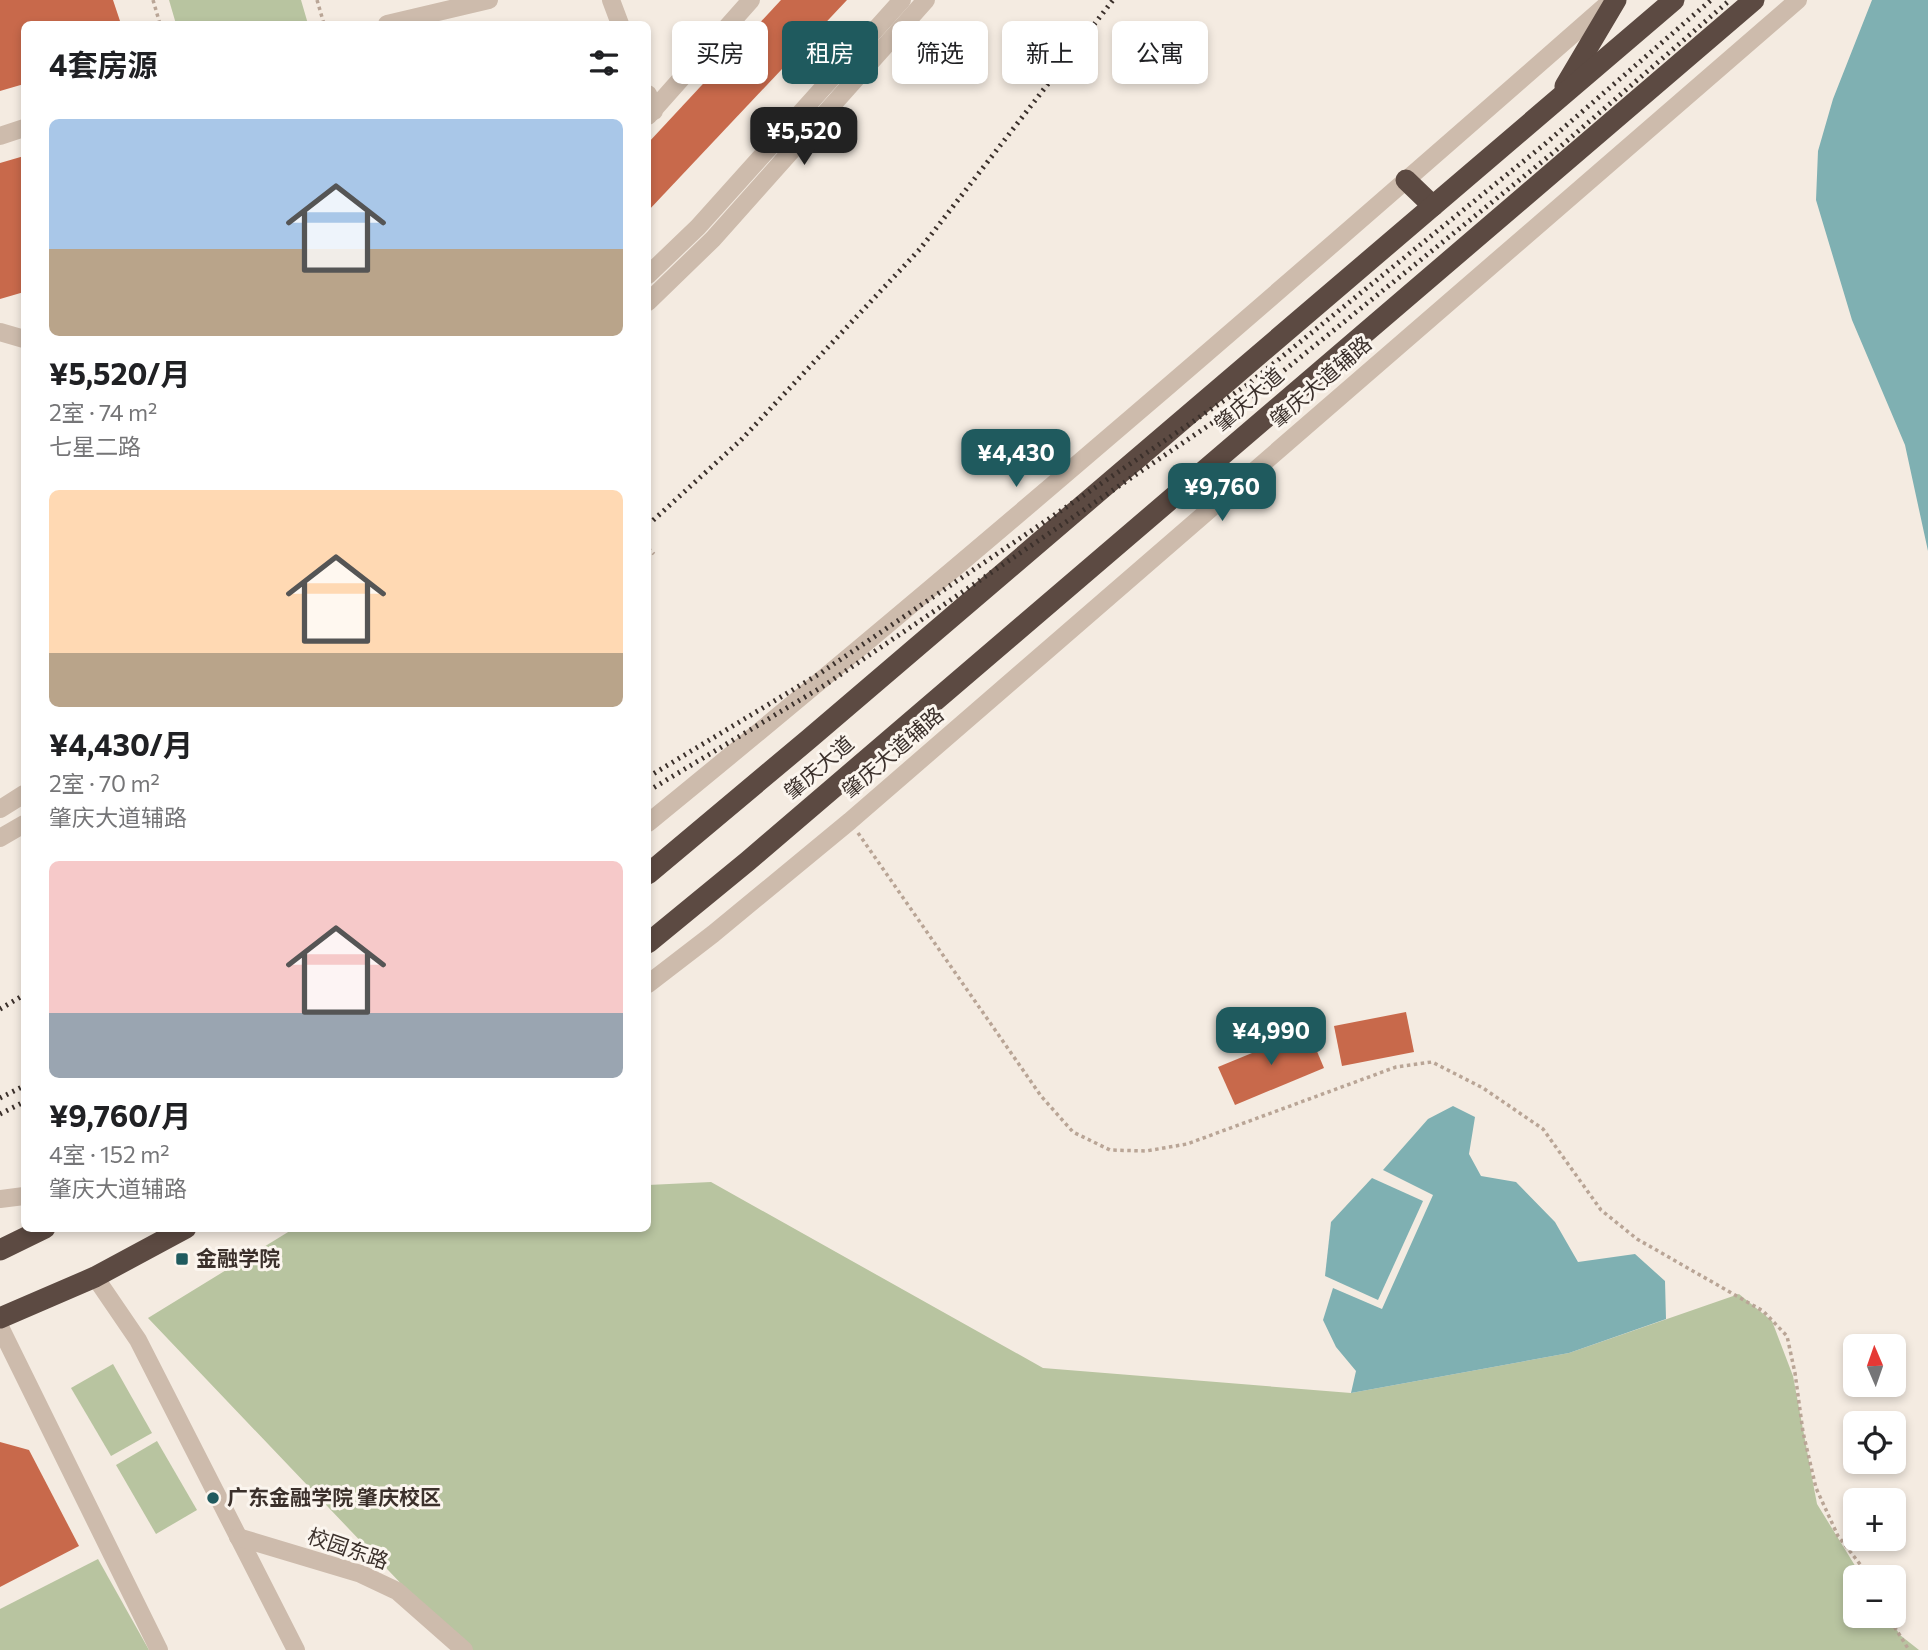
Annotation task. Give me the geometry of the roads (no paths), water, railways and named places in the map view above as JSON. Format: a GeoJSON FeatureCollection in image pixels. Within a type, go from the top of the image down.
{"type":"FeatureCollection","features":[{"type":"Feature","properties":{"kind":"highway"},"geometry":{"type":"LineString","coordinates":[[1557,100],[1614,0]]}},
{"type":"Feature","properties":{"kind":"highway","name":"肇庆大道"},"geometry":{"type":"LineString","coordinates":[[651,871],[1674,0]]}},
{"type":"Feature","properties":{"kind":"highway","name":"肇庆大道"},"geometry":{"type":"LineString","coordinates":[[651,941],[1754,0]]}},
{"type":"Feature","properties":{"kind":"highway"},"geometry":{"type":"LineString","coordinates":[[1406,180],[1433,206]]}},
{"type":"Feature","properties":{"kind":"highway"},"geometry":{"type":"LineString","coordinates":[[0,1250],[37,1232]]}},
{"type":"Feature","properties":{"kind":"highway"},"geometry":{"type":"LineString","coordinates":[[0,1318],[95,1277],[179,1232]]}},
{"type":"Feature","properties":{"kind":"street"},"geometry":{"type":"LineString","coordinates":[[400,21],[489,0]]}},
{"type":"Feature","properties":{"kind":"street"},"geometry":{"type":"LineString","coordinates":[[611,0],[619,21]]}},
{"type":"Feature","properties":{"kind":"street"},"geometry":{"type":"LineString","coordinates":[[651,114],[751,0]]}},
{"type":"Feature","properties":{"kind":"street"},"geometry":{"type":"LineString","coordinates":[[651,272],[698,227],[902,0]]}},
{"type":"Feature","properties":{"kind":"street"},"geometry":{"type":"LineString","coordinates":[[651,299],[713,239],[926,0]]}},
{"type":"Feature","properties":{"kind":"street"},"geometry":{"type":"LineString","coordinates":[[651,821],[1182,373],[1614,0]]}},
{"type":"Feature","properties":{"kind":"street"},"geometry":{"type":"LineString","coordinates":[[1766,26],[1782,0]]}},
{"type":"Feature","properties":{"kind":"street","name":"肇庆大道辅路"},"geometry":{"type":"LineString","coordinates":[[651,982],[849,821],[1798,0]]}},
{"type":"Feature","properties":{"kind":"street"},"geometry":{"type":"LineString","coordinates":[[0,135],[21,129]]}},
{"type":"Feature","properties":{"kind":"street"},"geometry":{"type":"LineString","coordinates":[[0,332],[21,338]]}},
{"type":"Feature","properties":{"kind":"street"},"geometry":{"type":"LineString","coordinates":[[0,809],[21,796]]}},
{"type":"Feature","properties":{"kind":"street"},"geometry":{"type":"LineString","coordinates":[[0,838],[21,826]]}},
{"type":"Feature","properties":{"kind":"street"},"geometry":{"type":"LineString","coordinates":[[0,1199],[21,1196]]}},
{"type":"Feature","properties":{"kind":"street"},"geometry":{"type":"LineString","coordinates":[[95,1277],[138,1340],[296,1650]]}},
{"type":"Feature","properties":{"kind":"street"},"geometry":{"type":"LineString","coordinates":[[0,1327],[159,1650]]}},
{"type":"Feature","properties":{"kind":"street","name":"校园东路"},"geometry":{"type":"LineString","coordinates":[[239,1538],[360,1574],[397,1591],[464,1650]]}},
{"type":"Feature","properties":{"kind":"water"},"geometry":{"type":"Polygon","coordinates":[[[1872,0],[1928,0],[1928,551],[1905,445],[1852,320],[1816,200],[1818,151],[1833,99],[1872,0]]]}},
{"type":"Feature","properties":{"kind":"water"},"geometry":{"type":"Polygon","coordinates":[[[1453,1106],[1475,1117],[1469,1154],[1481,1176],[1516,1182],[1555,1222],[1578,1262],[1635,1254],[1665,1281],[1666,1319],[1569,1353],[1351,1393],[1356,1371],[1336,1347],[1323,1320],[1333,1288],[1382,1309],[1433,1195],[1383,1170],[1428,1119],[1453,1106]]]}},
{"type":"Feature","properties":{"kind":"water"},"geometry":{"type":"Polygon","coordinates":[[[1372,1178],[1423,1201],[1378,1300],[1325,1276],[1331,1222],[1372,1178]]]}},
{"type":"Feature","properties":{"kind":"railway"},"geometry":{"type":"LineString","coordinates":[[651,522],[741,440],[920,249],[1113,0]]}},
{"type":"Feature","properties":{"kind":"railway"},"geometry":{"type":"LineString","coordinates":[[651,775],[819,674],[1247,385],[1546,143],[1711,0]]}},
{"type":"Feature","properties":{"kind":"railway"},"geometry":{"type":"LineString","coordinates":[[651,789],[825,685],[1255,394],[1554,152],[1730,0]]}},
{"type":"Feature","properties":{"kind":"railway"},"geometry":{"type":"LineString","coordinates":[[0,1009],[21,997]]}},
{"type":"Feature","properties":{"kind":"railway"},"geometry":{"type":"LineString","coordinates":[[0,1098],[21,1088]]}},
{"type":"Feature","properties":{"kind":"railway"},"geometry":{"type":"LineString","coordinates":[[0,1114],[21,1104]]}},
{"type":"Feature","properties":{"kind":"place","name":"金融学院"},"geometry":{"type":"Point","coordinates":[182,1259]}},
{"type":"Feature","properties":{"kind":"place","name":"广东金融学院 肇庆校区"},"geometry":{"type":"Point","coordinates":[213,1498]}}]}
